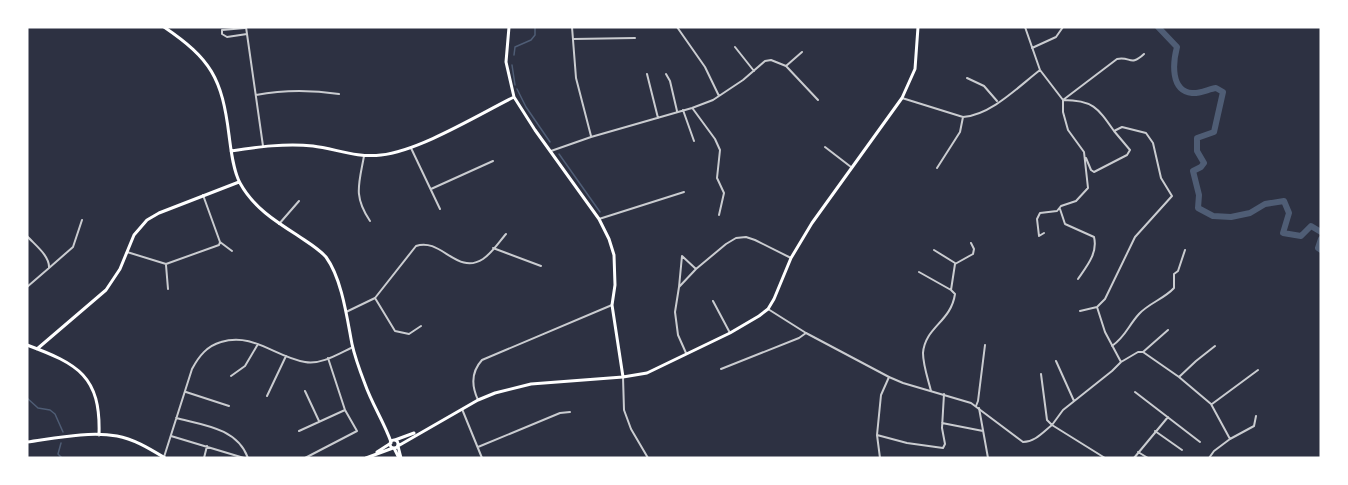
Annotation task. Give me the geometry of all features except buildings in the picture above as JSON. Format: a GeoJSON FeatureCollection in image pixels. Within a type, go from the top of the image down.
{"type":"FeatureCollection","features":[{"type":"Feature","properties":{"kind":"main road"},"geometry":{"type":"LineString","coordinates":[[164,27],[171,29],[201,55],[213,72],[224,99],[231,151],[239,182],[251,199],[279,224],[319,250],[327,259],[346,312],[353,347],[366,387],[400,458]]}},
{"type":"Feature","properties":{"kind":"main road"},"geometry":{"type":"LineString","coordinates":[[509,27],[506,62],[514,97],[599,219],[609,239],[614,255],[615,278],[612,305],[622,377]]}},
{"type":"Feature","properties":{"kind":"main road"},"geometry":{"type":"LineString","coordinates":[[376,453],[396,447],[478,400],[507,390],[531,384],[622,377],[656,370],[749,323],[768,309],[780,288],[791,258],[812,223],[902,98],[915,69],[918,27]]}},
{"type":"Feature","properties":{"kind":"main road"},"geometry":{"type":"LineString","coordinates":[[231,151],[297,145],[363,156],[382,155],[411,148],[514,97]]}},
{"type":"Feature","properties":{"kind":"main road"},"geometry":{"type":"LineString","coordinates":[[37,349],[106,290],[127,252],[130,240],[147,220],[159,213],[239,182]]}},
{"type":"Feature","properties":{"kind":"main road"},"geometry":{"type":"LineString","coordinates":[[27,345],[73,365],[89,382],[98,408],[99,435]]}},
{"type":"Feature","properties":{"kind":"main road"},"geometry":{"type":"LineString","coordinates":[[366,458],[393,441],[421,431]]}},
{"type":"Feature","properties":{"kind":"main road"},"geometry":{"type":"LineString","coordinates":[[27,442],[99,435],[117,436],[133,441],[164,458]]}},
{"type":"Feature","properties":{"kind":"main road"},"geometry":{"type":"LineString","coordinates":[[393,441],[398,442],[396,447]]}},
{"type":"Feature","properties":{"kind":"street"},"geometry":{"type":"LineString","coordinates":[[572,27],[576,78],[591,137]]}},
{"type":"Feature","properties":{"kind":"street"},"geometry":{"type":"LineString","coordinates":[[677,27],[705,68],[719,96]]}},
{"type":"Feature","properties":{"kind":"street"},"geometry":{"type":"LineString","coordinates":[[1025,27],[1040,70],[1062,98],[1068,130],[1084,152],[1091,170],[1094,172],[1127,155],[1129,147],[1095,107],[1077,100],[1062,98]]}},
{"type":"Feature","properties":{"kind":"street"},"geometry":{"type":"LineString","coordinates":[[1032,48],[1056,38],[1063,27]]}},
{"type":"Feature","properties":{"kind":"street"},"geometry":{"type":"LineString","coordinates":[[247,34],[227,37],[222,34],[222,30],[246,28],[247,34],[256,95],[263,147]]}},
{"type":"Feature","properties":{"kind":"street"},"geometry":{"type":"LineString","coordinates":[[573,39],[635,38]]}},
{"type":"Feature","properties":{"kind":"street"},"geometry":{"type":"LineString","coordinates":[[735,47],[754,71]]}},
{"type":"Feature","properties":{"kind":"street"},"geometry":{"type":"LineString","coordinates":[[786,66],[802,52]]}},
{"type":"Feature","properties":{"kind":"street"},"geometry":{"type":"LineString","coordinates":[[1062,98],[1117,59],[1121,57],[1132,62],[1144,54]]}},
{"type":"Feature","properties":{"kind":"street"},"geometry":{"type":"LineString","coordinates":[[551,151],[692,108],[719,96],[765,61],[771,60],[786,66],[818,100]]}},
{"type":"Feature","properties":{"kind":"street"},"geometry":{"type":"LineString","coordinates":[[902,98],[963,117],[981,114],[1040,70]]}},
{"type":"Feature","properties":{"kind":"street"},"geometry":{"type":"LineString","coordinates":[[666,74],[670,81],[677,112]]}},
{"type":"Feature","properties":{"kind":"street"},"geometry":{"type":"LineString","coordinates":[[647,75],[658,118]]}},
{"type":"Feature","properties":{"kind":"street"},"geometry":{"type":"LineString","coordinates":[[967,78],[984,86],[998,102]]}},
{"type":"Feature","properties":{"kind":"street"},"geometry":{"type":"LineString","coordinates":[[256,95],[287,91],[339,94]]}},
{"type":"Feature","properties":{"kind":"street"},"geometry":{"type":"LineString","coordinates":[[692,108],[715,139],[720,150],[717,178],[724,193],[719,215]]}},
{"type":"Feature","properties":{"kind":"street"},"geometry":{"type":"LineString","coordinates":[[683,110],[694,141]]}},
{"type":"Feature","properties":{"kind":"street"},"geometry":{"type":"LineString","coordinates":[[937,168],[960,132],[963,117]]}},
{"type":"Feature","properties":{"kind":"street"},"geometry":{"type":"LineString","coordinates":[[1080,311],[1096,307],[1105,299],[1135,237],[1172,196],[1161,178],[1153,142],[1146,133],[1122,127],[1114,131]]}},
{"type":"Feature","properties":{"kind":"street"},"geometry":{"type":"LineString","coordinates":[[825,147],[851,167]]}},
{"type":"Feature","properties":{"kind":"street"},"geometry":{"type":"LineString","coordinates":[[411,148],[440,209]]}},
{"type":"Feature","properties":{"kind":"street"},"geometry":{"type":"LineString","coordinates":[[1044,232],[1039,236],[1038,215],[1043,211],[1053,212],[1065,204],[1076,201],[1089,188],[1084,152]]}},
{"type":"Feature","properties":{"kind":"street"},"geometry":{"type":"LineString","coordinates":[[363,156],[358,194],[360,207],[370,221]]}},
{"type":"Feature","properties":{"kind":"street"},"geometry":{"type":"LineString","coordinates":[[431,189],[493,160]]}},
{"type":"Feature","properties":{"kind":"street"},"geometry":{"type":"LineString","coordinates":[[599,219],[684,192]]}},
{"type":"Feature","properties":{"kind":"street"},"geometry":{"type":"LineString","coordinates":[[203,195],[220,242],[232,250]]}},
{"type":"Feature","properties":{"kind":"street"},"geometry":{"type":"LineString","coordinates":[[279,224],[299,201]]}},
{"type":"Feature","properties":{"kind":"street"},"geometry":{"type":"LineString","coordinates":[[1060,209],[1065,224],[1094,237],[1096,245],[1093,255],[1078,279]]}},
{"type":"Feature","properties":{"kind":"street"},"geometry":{"type":"LineString","coordinates":[[27,287],[73,247],[81,220]]}},
{"type":"Feature","properties":{"kind":"street"},"geometry":{"type":"LineString","coordinates":[[346,312],[375,298],[410,252],[418,245],[426,243],[432,245],[455,260],[470,264],[482,259],[506,234]]}},
{"type":"Feature","properties":{"kind":"street"},"geometry":{"type":"LineString","coordinates":[[27,236],[45,256],[49,262],[49,268]]}},
{"type":"Feature","properties":{"kind":"street"},"geometry":{"type":"LineString","coordinates":[[678,287],[696,269],[736,238],[746,237],[755,240],[791,258]]}},
{"type":"Feature","properties":{"kind":"street"},"geometry":{"type":"LineString","coordinates":[[127,252],[166,264],[216,246],[220,242]]}},
{"type":"Feature","properties":{"kind":"street"},"geometry":{"type":"LineString","coordinates":[[955,264],[973,254],[974,249],[971,243]]}},
{"type":"Feature","properties":{"kind":"street"},"geometry":{"type":"LineString","coordinates":[[493,248],[541,266]]}},
{"type":"Feature","properties":{"kind":"street"},"geometry":{"type":"LineString","coordinates":[[934,250],[955,264]]}},
{"type":"Feature","properties":{"kind":"street"},"geometry":{"type":"LineString","coordinates":[[1112,346],[1123,338],[1141,312],[1174,288],[1174,274],[1178,271],[1185,250]]}},
{"type":"Feature","properties":{"kind":"street"},"geometry":{"type":"LineString","coordinates":[[687,354],[678,335],[676,324],[682,256],[696,269]]}},
{"type":"Feature","properties":{"kind":"street"},"geometry":{"type":"LineString","coordinates":[[166,264],[168,289]]}},
{"type":"Feature","properties":{"kind":"street"},"geometry":{"type":"LineString","coordinates":[[951,290],[955,264]]}},
{"type":"Feature","properties":{"kind":"street"},"geometry":{"type":"LineString","coordinates":[[918,272],[955,294],[951,310],[933,330],[924,347],[923,356],[931,391]]}},
{"type":"Feature","properties":{"kind":"street"},"geometry":{"type":"LineString","coordinates":[[375,298],[395,330],[409,334],[420,326]]}},
{"type":"Feature","properties":{"kind":"street"},"geometry":{"type":"LineString","coordinates":[[713,301],[730,333]]}},
{"type":"Feature","properties":{"kind":"street"},"geometry":{"type":"LineString","coordinates":[[478,400],[473,385],[474,371],[482,360],[612,305]]}},
{"type":"Feature","properties":{"kind":"street"},"geometry":{"type":"LineString","coordinates":[[1096,307],[1105,332],[1121,362]]}},
{"type":"Feature","properties":{"kind":"street"},"geometry":{"type":"LineString","coordinates":[[768,309],[806,333],[889,377],[980,408],[1023,442],[1035,439],[1052,425],[1063,410],[1121,362],[1138,352],[1143,352],[1168,330]]}},
{"type":"Feature","properties":{"kind":"street"},"geometry":{"type":"LineString","coordinates":[[721,369],[799,338],[806,333]]}},
{"type":"Feature","properties":{"kind":"street"},"geometry":{"type":"LineString","coordinates":[[164,458],[192,369],[198,357],[215,344],[230,339],[240,339],[304,362],[315,362],[353,347]]}},
{"type":"Feature","properties":{"kind":"street"},"geometry":{"type":"LineString","coordinates":[[231,376],[245,366],[258,344]]}},
{"type":"Feature","properties":{"kind":"street"},"geometry":{"type":"LineString","coordinates":[[976,406],[985,345]]}},
{"type":"Feature","properties":{"kind":"street"},"geometry":{"type":"LineString","coordinates":[[1179,377],[1215,346]]}},
{"type":"Feature","properties":{"kind":"street"},"geometry":{"type":"LineString","coordinates":[[1143,352],[1179,377],[1211,405],[1230,439]]}},
{"type":"Feature","properties":{"kind":"street"},"geometry":{"type":"LineString","coordinates":[[267,396],[286,356]]}},
{"type":"Feature","properties":{"kind":"street"},"geometry":{"type":"LineString","coordinates":[[305,458],[357,431],[345,410],[328,358]]}},
{"type":"Feature","properties":{"kind":"street"},"geometry":{"type":"LineString","coordinates":[[1056,361],[1074,401]]}},
{"type":"Feature","properties":{"kind":"street"},"geometry":{"type":"LineString","coordinates":[[1211,405],[1258,370]]}},
{"type":"Feature","properties":{"kind":"street"},"geometry":{"type":"LineString","coordinates":[[1041,374],[1047,420],[1105,458]]}},
{"type":"Feature","properties":{"kind":"street"},"geometry":{"type":"LineString","coordinates":[[622,377],[624,410],[631,429],[648,458]]}},
{"type":"Feature","properties":{"kind":"street"},"geometry":{"type":"LineString","coordinates":[[880,458],[877,435],[881,395],[889,377]]}},
{"type":"Feature","properties":{"kind":"street"},"geometry":{"type":"LineString","coordinates":[[305,391],[320,422]]}},
{"type":"Feature","properties":{"kind":"street"},"geometry":{"type":"LineString","coordinates":[[185,392],[229,406]]}},
{"type":"Feature","properties":{"kind":"street"},"geometry":{"type":"LineString","coordinates":[[1135,392],[1200,442]]}},
{"type":"Feature","properties":{"kind":"street"},"geometry":{"type":"LineString","coordinates":[[877,435],[907,443],[943,448],[945,444],[942,423],[944,394]]}},
{"type":"Feature","properties":{"kind":"street"},"geometry":{"type":"LineString","coordinates":[[980,408],[988,458]]}},
{"type":"Feature","properties":{"kind":"street"},"geometry":{"type":"LineString","coordinates":[[462,409],[482,458]]}},
{"type":"Feature","properties":{"kind":"street"},"geometry":{"type":"LineString","coordinates":[[298,431],[345,410]]}},
{"type":"Feature","properties":{"kind":"street"},"geometry":{"type":"LineString","coordinates":[[478,447],[560,413],[570,412]]}},
{"type":"Feature","properties":{"kind":"street"},"geometry":{"type":"LineString","coordinates":[[1209,458],[1214,451],[1230,439],[1254,426],[1256,416]]}},
{"type":"Feature","properties":{"kind":"street"},"geometry":{"type":"LineString","coordinates":[[1134,458],[1168,417]]}},
{"type":"Feature","properties":{"kind":"street"},"geometry":{"type":"LineString","coordinates":[[176,418],[222,430],[231,435],[241,444],[246,458]]}},
{"type":"Feature","properties":{"kind":"street"},"geometry":{"type":"LineString","coordinates":[[942,423],[984,431]]}},
{"type":"Feature","properties":{"kind":"street"},"geometry":{"type":"LineString","coordinates":[[1155,431],[1182,450]]}},
{"type":"Feature","properties":{"kind":"street"},"geometry":{"type":"LineString","coordinates":[[171,436],[246,458]]}},
{"type":"Feature","properties":{"kind":"street"},"geometry":{"type":"LineString","coordinates":[[204,458],[207,447]]}},
{"type":"Feature","properties":{"kind":"street"},"geometry":{"type":"LineString","coordinates":[[1138,452],[1148,458]]}},
{"type":"Feature","properties":{"kind":"waterway"},"geometry":{"type":"LineString","coordinates":[[514,55],[515,47],[531,40],[535,35],[535,27]]}},
{"type":"Feature","properties":{"kind":"waterway"},"geometry":{"type":"LineString","coordinates":[[1158,27],[1177,47],[1174,68],[1180,87],[1192,93],[1216,88],[1223,92],[1214,132],[1197,138],[1197,151],[1204,163],[1193,171],[1199,195],[1198,208],[1213,216],[1231,217],[1250,213],[1265,204],[1284,201],[1289,213],[1283,233],[1301,236],[1311,226],[1321,232]]}},
{"type":"Feature","properties":{"kind":"waterway"},"geometry":{"type":"LineString","coordinates":[[512,65],[515,85]]}},
{"type":"Feature","properties":{"kind":"waterway"},"geometry":{"type":"LineString","coordinates":[[517,89],[526,107],[550,142]]}},
{"type":"Feature","properties":{"kind":"waterway"},"geometry":{"type":"LineString","coordinates":[[559,154],[600,212]]}},
{"type":"Feature","properties":{"kind":"waterway"},"geometry":{"type":"LineString","coordinates":[[1321,239],[1318,248],[1321,250]]}},
{"type":"Feature","properties":{"kind":"waterway"},"geometry":{"type":"LineString","coordinates":[[27,398],[38,408],[50,410],[55,414],[63,432]]}},
{"type":"Feature","properties":{"kind":"waterway"},"geometry":{"type":"LineString","coordinates":[[61,443],[58,454],[62,458]]}}]}
